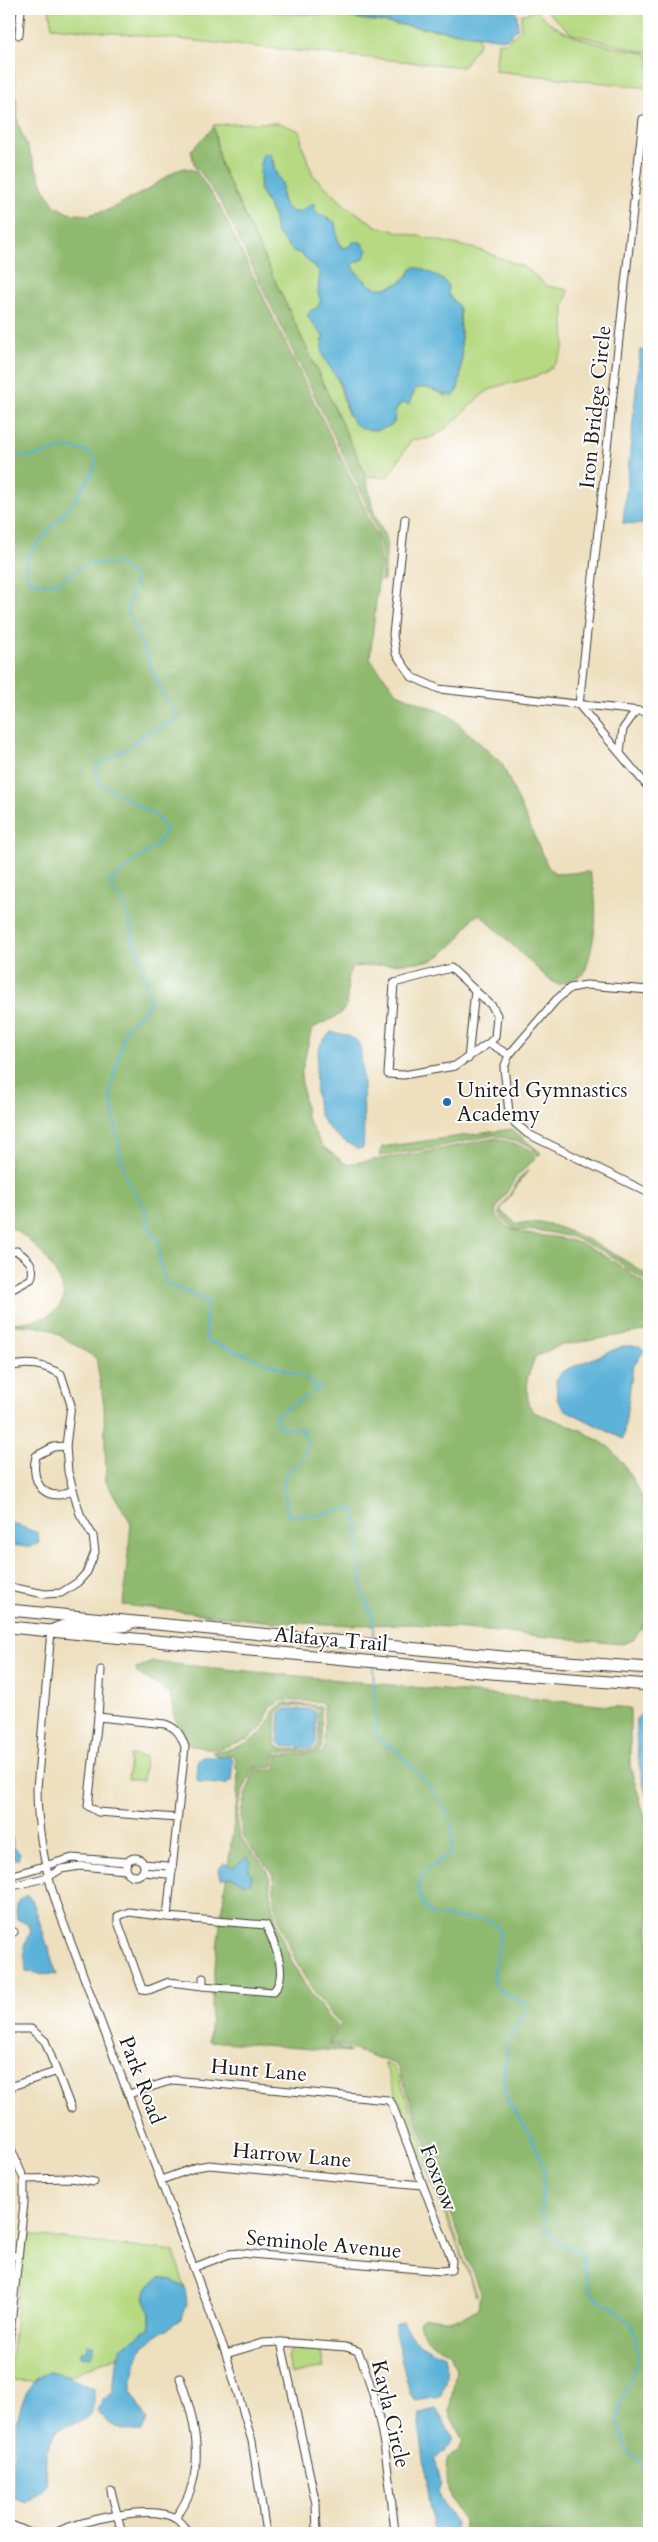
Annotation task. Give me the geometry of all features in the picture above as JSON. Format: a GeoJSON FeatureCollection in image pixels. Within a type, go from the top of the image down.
{"type":"FeatureCollection","features":[{"type":"Feature","properties":{"kind":"main road","name":"Alafaya Trail"},"geometry":{"type":"LineString","coordinates":[[9,1610],[337,1642],[649,1668]]}},
{"type":"Feature","properties":{"kind":"main road"},"geometry":{"type":"LineString","coordinates":[[51,1631],[68,1624],[112,1628],[142,1623]]}},
{"type":"Feature","properties":{"kind":"main road","name":"Alafaya Trail"},"geometry":{"type":"LineString","coordinates":[[9,1627],[335,1659],[649,1685]]}},
{"type":"Feature","properties":{"kind":"main road"},"geometry":{"type":"LineString","coordinates":[[254,1651],[265,1646],[274,1636]]}},
{"type":"Feature","properties":{"kind":"main road"},"geometry":{"type":"LineString","coordinates":[[491,1673],[496,1665],[514,1658]]}},
{"type":"Feature","properties":{"kind":"street"},"geometry":{"type":"LineString","coordinates":[[19,35],[21,9]]}},
{"type":"Feature","properties":{"kind":"street","name":"Iron Bridge Circle"},"geometry":{"type":"LineString","coordinates":[[579,705],[643,119],[649,120]]}},
{"type":"Feature","properties":{"kind":"street"},"geometry":{"type":"LineString","coordinates":[[405,520],[393,634],[396,654],[412,677],[439,689],[649,712]]}},
{"type":"Feature","properties":{"kind":"street"},"geometry":{"type":"LineString","coordinates":[[579,705],[649,788]]}},
{"type":"Feature","properties":{"kind":"street"},"geometry":{"type":"LineString","coordinates":[[620,752],[623,729],[636,711]]}},
{"type":"Feature","properties":{"kind":"street"},"geometry":{"type":"LineString","coordinates":[[451,968],[475,990],[492,1006],[497,1014],[495,1037],[468,1059],[455,1066],[403,1075],[388,1074],[394,983],[451,968]]}},
{"type":"Feature","properties":{"kind":"street"},"geometry":{"type":"LineString","coordinates":[[649,990],[586,985],[570,988],[556,1000],[509,1055],[504,1068],[504,1082],[509,1112],[515,1123],[528,1134],[649,1193]]}},
{"type":"Feature","properties":{"kind":"street"},"geometry":{"type":"LineString","coordinates":[[468,1059],[475,990]]}},
{"type":"Feature","properties":{"kind":"street"},"geometry":{"type":"LineString","coordinates":[[488,1043],[509,1055]]}},
{"type":"Feature","properties":{"kind":"street"},"geometry":{"type":"LineString","coordinates":[[9,1252],[17,1251],[28,1259],[33,1273],[31,1279],[9,1291]]}},
{"type":"Feature","properties":{"kind":"street"},"geometry":{"type":"LineString","coordinates":[[9,1367],[26,1363],[43,1365],[61,1374],[71,1405],[66,1446],[68,1472],[80,1514],[93,1536],[95,1552],[87,1572],[78,1582],[62,1593],[45,1594],[9,1587]]}},
{"type":"Feature","properties":{"kind":"street"},"geometry":{"type":"LineString","coordinates":[[66,1446],[52,1447],[36,1456],[33,1467],[38,1484],[45,1491],[58,1495],[73,1490]]}},
{"type":"Feature","properties":{"kind":"street","name":"Park Road"},"geometry":{"type":"LineString","coordinates":[[51,1631],[37,1788],[40,1837],[45,1867],[226,2354],[252,2441],[266,2533]]}},
{"type":"Feature","properties":{"kind":"street"},"geometry":{"type":"LineString","coordinates":[[101,1670],[88,1806],[98,1812],[177,1818]]}},
{"type":"Feature","properties":{"kind":"street"},"geometry":{"type":"LineString","coordinates":[[98,1717],[165,1724],[178,1732],[184,1747],[168,1917]]}},
{"type":"Feature","properties":{"kind":"street"},"geometry":{"type":"LineString","coordinates":[[9,1876],[72,1858],[127,1866]]}},
{"type":"Feature","properties":{"kind":"street"},"geometry":{"type":"LineString","coordinates":[[9,1887],[48,1877],[61,1869],[80,1866],[127,1866],[135,1858],[140,1859],[143,1868]]}},
{"type":"Feature","properties":{"kind":"street"},"geometry":{"type":"LineString","coordinates":[[127,1866],[130,1875],[135,1876],[143,1868]]}},
{"type":"Feature","properties":{"kind":"street"},"geometry":{"type":"LineString","coordinates":[[143,1868],[167,1874],[172,1871]]}},
{"type":"Feature","properties":{"kind":"street"},"geometry":{"type":"LineString","coordinates":[[25,1872],[27,1882]]}},
{"type":"Feature","properties":{"kind":"street"},"geometry":{"type":"LineString","coordinates":[[129,1912],[168,1917],[266,1925],[280,1956],[277,1987],[273,1992],[203,1982],[169,1982],[149,1990],[142,1989],[118,1922],[118,1916],[129,1912]]}},
{"type":"Feature","properties":{"kind":"street"},"geometry":{"type":"LineString","coordinates":[[9,2029],[30,2029],[39,2034],[45,2041],[55,2072],[71,2108]]}},
{"type":"Feature","properties":{"kind":"street"},"geometry":{"type":"LineString","coordinates":[[9,2087],[55,2072]]}},
{"type":"Feature","properties":{"kind":"street","name":"Hunt Lane"},"geometry":{"type":"LineString","coordinates":[[129,2094],[172,2080],[388,2100]]}},
{"type":"Feature","properties":{"kind":"street","name":"Foxrow"},"geometry":{"type":"LineString","coordinates":[[388,2100],[392,2104],[452,2261],[451,2270]]}},
{"type":"Feature","properties":{"kind":"street"},"geometry":{"type":"LineString","coordinates":[[9,2144],[24,2179],[9,2343]]}},
{"type":"Feature","properties":{"kind":"street","name":"Harrow Lane"},"geometry":{"type":"LineString","coordinates":[[161,2180],[197,2167],[210,2166],[422,2185]]}},
{"type":"Feature","properties":{"kind":"street"},"geometry":{"type":"LineString","coordinates":[[24,2179],[71,2178],[94,2182]]}},
{"type":"Feature","properties":{"kind":"street"},"geometry":{"type":"LineString","coordinates":[[9,2254],[18,2256]]}},
{"type":"Feature","properties":{"kind":"street","name":"Seminole Avenue"},"geometry":{"type":"LineString","coordinates":[[195,2267],[229,2254],[240,2254],[441,2271],[451,2270]]}},
{"type":"Feature","properties":{"kind":"street"},"geometry":{"type":"LineString","coordinates":[[281,2342],[316,2504],[317,2533]]}},
{"type":"Feature","properties":{"kind":"street","name":"Kayla Circle"},"geometry":{"type":"LineString","coordinates":[[226,2354],[262,2343],[281,2342],[346,2348],[358,2351],[366,2369],[382,2440],[395,2533]]}},
{"type":"Feature","properties":{"kind":"street"},"geometry":{"type":"LineString","coordinates":[[175,2518],[189,2496],[195,2476],[197,2436],[180,2378]]}},
{"type":"Feature","properties":{"kind":"street"},"geometry":{"type":"LineString","coordinates":[[111,2490],[122,2533]]}},
{"type":"Feature","properties":{"kind":"street"},"geometry":{"type":"LineString","coordinates":[[55,2533],[71,2526],[144,2511],[175,2518],[189,2533]]}},
{"type":"Feature","properties":{"kind":"street"},"geometry":{"type":"LineString","coordinates":[[9,2524],[30,2533]]}},
{"type":"Feature","properties":{"kind":"green space"},"geometry":{"type":"Polygon","coordinates":[[[49,9],[228,9],[340,16],[478,36],[479,44],[463,67],[52,27],[49,9]]]}},
{"type":"Feature","properties":{"kind":"green space"},"geometry":{"type":"Polygon","coordinates":[[[545,9],[649,9],[649,53],[572,34],[545,9]]]}},
{"type":"Feature","properties":{"kind":"green space"},"geometry":{"type":"Polygon","coordinates":[[[536,10],[547,21],[572,35],[600,44],[644,53],[649,56],[649,88],[495,71],[498,42],[506,43],[521,29],[521,15],[536,10]]]}},
{"type":"Feature","properties":{"kind":"green space"},"geometry":{"type":"Polygon","coordinates":[[[9,20],[18,124],[44,188],[54,205],[68,213],[88,215],[108,210],[147,190],[175,171],[185,168],[196,171],[219,205],[357,491],[376,536],[380,563],[370,659],[397,693],[450,716],[502,764],[548,867],[556,874],[589,872],[593,884],[596,910],[594,936],[584,974],[558,985],[546,977],[480,914],[471,921],[449,948],[430,961],[353,967],[348,975],[347,1000],[344,1010],[336,1017],[320,1024],[311,1031],[301,1075],[306,1116],[321,1145],[346,1164],[421,1153],[496,1138],[530,1149],[536,1158],[516,1177],[495,1211],[501,1221],[508,1227],[526,1234],[569,1240],[591,1248],[649,1287],[649,1326],[643,1331],[558,1346],[535,1357],[527,1379],[528,1404],[534,1412],[581,1430],[609,1447],[625,1466],[649,1510],[649,1618],[633,1640],[622,1644],[414,1624],[353,1625],[272,1622],[123,1605],[131,1523],[106,1482],[104,1405],[96,1358],[48,1328],[9,1324],[35,1320],[50,1315],[61,1304],[64,1295],[56,1274],[43,1255],[27,1239],[9,1226],[9,20]]]}},
{"type":"Feature","properties":{"kind":"green space"},"geometry":{"type":"Polygon","coordinates":[[[279,123],[300,131],[302,145],[313,175],[346,206],[378,227],[480,250],[526,268],[547,286],[568,290],[564,306],[565,338],[559,359],[547,371],[539,375],[486,392],[443,431],[433,437],[423,440],[412,439],[387,478],[366,476],[220,163],[213,125],[279,123]],[[273,160],[259,188],[273,214],[276,232],[293,251],[301,254],[320,272],[318,293],[321,301],[317,308],[310,311],[311,320],[323,336],[322,347],[324,357],[338,380],[347,412],[355,424],[394,423],[396,408],[413,396],[415,389],[427,388],[446,396],[458,390],[462,362],[460,308],[447,293],[448,285],[428,272],[411,269],[405,278],[390,287],[373,288],[354,269],[353,263],[358,260],[349,247],[342,248],[329,218],[315,212],[292,212],[286,207],[282,200],[282,183],[275,171],[273,160]]]}},
{"type":"Feature","properties":{"kind":"green space"},"geometry":{"type":"Polygon","coordinates":[[[214,127],[220,163],[365,473],[373,510],[387,542],[384,580],[381,581],[380,545],[370,513],[360,490],[222,204],[199,170],[195,168],[191,150],[214,127]]]}},
{"type":"Feature","properties":{"kind":"green space"},"geometry":{"type":"Polygon","coordinates":[[[512,1129],[541,1153],[538,1156],[531,1146],[495,1135],[380,1156],[382,1147],[512,1129]]]}},
{"type":"Feature","properties":{"kind":"green space"},"geometry":{"type":"Polygon","coordinates":[[[529,1169],[501,1208],[519,1179],[529,1169]]]}},
{"type":"Feature","properties":{"kind":"green space"},"geometry":{"type":"Polygon","coordinates":[[[500,1210],[517,1224],[540,1222],[582,1237],[637,1268],[649,1276],[649,1280],[644,1280],[605,1252],[572,1237],[541,1231],[515,1230],[502,1219],[500,1210]]]}},
{"type":"Feature","properties":{"kind":"green space"},"geometry":{"type":"Polygon","coordinates":[[[153,1662],[630,1708],[630,1766],[649,1831],[649,2533],[463,2533],[464,2521],[450,2498],[447,2484],[448,2457],[459,2449],[463,2441],[449,2413],[456,2370],[450,2353],[427,2338],[419,2323],[423,2317],[457,2319],[463,2317],[478,2308],[480,2293],[398,2068],[395,2064],[330,2042],[341,2024],[318,1998],[300,1970],[286,1939],[275,1906],[271,1872],[245,1840],[241,1828],[241,1812],[255,1769],[275,1771],[278,1755],[321,1754],[325,1748],[324,1705],[320,1702],[283,1700],[270,1707],[263,1727],[248,1739],[217,1749],[190,1746],[174,1717],[170,1693],[137,1673],[136,1668],[153,1662]]]}},
{"type":"Feature","properties":{"kind":"green space"},"geometry":{"type":"Polygon","coordinates":[[[284,1703],[321,1706],[322,1747],[319,1752],[313,1753],[277,1752],[272,1768],[253,1767],[238,1806],[238,1830],[244,1842],[268,1874],[271,1901],[277,1922],[296,1970],[314,1999],[337,2025],[328,2043],[351,2052],[209,2041],[216,1955],[237,1800],[238,1771],[236,1769],[236,1759],[233,1755],[218,1756],[211,1751],[233,1748],[256,1737],[266,1727],[274,1711],[284,1703]],[[286,1706],[277,1714],[275,1743],[281,1749],[314,1750],[319,1743],[318,1710],[310,1706],[286,1706]]]}},
{"type":"Feature","properties":{"kind":"green space"},"geometry":{"type":"Polygon","coordinates":[[[130,1755],[145,1757],[143,1781],[128,1779],[130,1755]]]}},
{"type":"Feature","properties":{"kind":"green space"},"geometry":{"type":"Polygon","coordinates":[[[384,2063],[393,2067],[399,2077],[476,2294],[476,2296],[463,2259],[384,2063]]]}},
{"type":"Feature","properties":{"kind":"green space"},"geometry":{"type":"Polygon","coordinates":[[[24,2234],[174,2252],[185,2288],[172,2280],[144,2296],[150,2314],[150,2328],[122,2348],[119,2355],[70,2376],[38,2377],[34,2382],[9,2381],[24,2234]]]}},
{"type":"Feature","properties":{"kind":"green space"},"geometry":{"type":"Polygon","coordinates":[[[292,2347],[320,2349],[324,2367],[291,2375],[287,2357],[292,2347]]]}},
{"type":"Feature","properties":{"kind":"water"},"geometry":{"type":"Polygon","coordinates":[[[228,9],[514,9],[517,15],[518,28],[507,39],[503,39],[340,16],[228,9]]]}},
{"type":"Feature","properties":{"kind":"water"},"geometry":{"type":"Polygon","coordinates":[[[271,153],[275,172],[282,183],[282,200],[286,207],[292,212],[299,212],[314,203],[315,212],[335,222],[338,242],[342,248],[349,247],[353,242],[361,242],[368,251],[363,259],[353,264],[356,272],[366,282],[380,288],[391,287],[405,279],[414,267],[442,279],[447,284],[449,296],[460,311],[461,371],[460,381],[454,396],[425,388],[415,389],[409,404],[401,403],[395,411],[394,423],[389,426],[381,429],[363,429],[352,420],[348,413],[339,381],[322,352],[323,336],[307,316],[310,311],[317,308],[321,301],[318,293],[320,272],[301,254],[293,251],[276,232],[273,214],[259,188],[263,154],[271,153]]]}},
{"type":"Feature","properties":{"kind":"water"},"geometry":{"type":"Polygon","coordinates":[[[649,269],[649,318],[645,317],[649,269]]]}},
{"type":"Feature","properties":{"kind":"water"},"geometry":{"type":"Polygon","coordinates":[[[640,350],[649,351],[649,525],[623,523],[640,350]]]}},
{"type":"Feature","properties":{"kind":"water"},"geometry":{"type":"Polygon","coordinates":[[[331,1032],[350,1037],[359,1044],[362,1061],[363,1148],[357,1149],[333,1133],[325,1124],[319,1112],[316,1093],[317,1061],[321,1044],[331,1032]]]}},
{"type":"Feature","properties":{"kind":"water"},"geometry":{"type":"Polygon","coordinates":[[[623,1346],[640,1346],[644,1351],[633,1366],[623,1439],[564,1409],[557,1399],[556,1380],[563,1371],[623,1346]]]}},
{"type":"Feature","properties":{"kind":"water"},"geometry":{"type":"Polygon","coordinates":[[[9,1522],[38,1533],[39,1543],[31,1547],[9,1545],[9,1522]]]}},
{"type":"Feature","properties":{"kind":"water"},"geometry":{"type":"Polygon","coordinates":[[[286,1709],[310,1709],[316,1712],[316,1743],[312,1748],[282,1746],[278,1742],[280,1714],[286,1709]]]}},
{"type":"Feature","properties":{"kind":"water"},"geometry":{"type":"Polygon","coordinates":[[[645,1710],[649,1710],[649,1805],[636,1742],[636,1719],[645,1710]]]}},
{"type":"Feature","properties":{"kind":"water"},"geometry":{"type":"Polygon","coordinates":[[[203,1757],[230,1757],[233,1760],[231,1781],[225,1785],[199,1782],[197,1779],[198,1760],[203,1757]]]}},
{"type":"Feature","properties":{"kind":"water"},"geometry":{"type":"Polygon","coordinates":[[[9,1837],[12,1838],[13,1846],[20,1853],[18,1859],[9,1859],[9,1837]]]}},
{"type":"Feature","properties":{"kind":"water"},"geometry":{"type":"Polygon","coordinates":[[[247,1857],[251,1862],[248,1868],[252,1876],[251,1882],[246,1884],[232,1877],[221,1879],[219,1869],[224,1863],[234,1867],[247,1857]]]}},
{"type":"Feature","properties":{"kind":"water"},"geometry":{"type":"Polygon","coordinates":[[[27,1895],[32,1899],[57,1975],[26,1972],[24,1947],[31,1930],[27,1924],[17,1919],[16,1912],[19,1902],[27,1895]]]}},
{"type":"Feature","properties":{"kind":"water"},"geometry":{"type":"Polygon","coordinates":[[[160,2277],[172,2280],[185,2288],[187,2304],[182,2318],[143,2346],[132,2380],[132,2393],[147,2421],[142,2431],[129,2431],[110,2424],[97,2410],[104,2399],[113,2393],[116,2362],[121,2348],[150,2328],[150,2314],[144,2296],[149,2286],[160,2277]]]}},
{"type":"Feature","properties":{"kind":"water"},"geometry":{"type":"Polygon","coordinates":[[[403,2322],[418,2344],[445,2356],[447,2366],[446,2377],[440,2397],[416,2401],[410,2393],[395,2333],[395,2325],[403,2322]]]}},
{"type":"Feature","properties":{"kind":"water"},"geometry":{"type":"Polygon","coordinates":[[[87,2344],[93,2345],[92,2357],[80,2356],[80,2351],[86,2351],[87,2344]]]}},
{"type":"Feature","properties":{"kind":"water"},"geometry":{"type":"Polygon","coordinates":[[[49,2371],[66,2375],[94,2389],[93,2408],[87,2418],[57,2430],[47,2452],[45,2487],[26,2502],[15,2498],[13,2459],[16,2429],[27,2392],[36,2380],[49,2371]]]}},
{"type":"Feature","properties":{"kind":"water"},"geometry":{"type":"Polygon","coordinates":[[[436,2409],[453,2437],[450,2445],[435,2460],[441,2482],[438,2492],[440,2499],[455,2522],[456,2528],[452,2533],[434,2533],[419,2424],[420,2413],[436,2409]]]}},
{"type":"Feature","properties":{"kind":"waterway"},"geometry":{"type":"LineString","coordinates":[[9,454],[23,457],[34,456],[68,448],[85,451],[95,457],[95,467],[78,496],[27,556],[25,570],[28,579],[48,584],[60,581],[87,565],[119,563],[136,578],[127,609],[162,692],[180,718],[140,737],[132,745],[95,767],[100,783],[154,814],[166,828],[157,845],[109,882],[127,912],[151,1002],[126,1029],[110,1091],[121,1160],[128,1182],[146,1210],[147,1224],[160,1244],[159,1257],[165,1283],[207,1301],[206,1340],[299,1375],[320,1387],[276,1415],[278,1427],[301,1429],[308,1443],[301,1461],[286,1474],[284,1485],[288,1515],[319,1515],[353,1508],[358,1527],[361,1585],[374,1622],[374,1639]]}},
{"type":"Feature","properties":{"kind":"waterway"},"geometry":{"type":"LineString","coordinates":[[373,1666],[376,1733],[387,1747],[391,1746],[431,1788],[440,1800],[452,1825],[453,1839],[449,1856],[423,1874],[418,1889],[420,1897],[433,1916],[488,1920],[500,1929],[494,1969],[495,1985],[501,1992],[526,2005],[524,2013],[508,2040],[503,2082],[508,2102],[529,2132],[544,2168],[542,2213],[547,2231],[562,2245],[577,2249],[581,2255],[589,2289],[601,2301],[613,2307],[630,2323],[635,2333],[638,2360],[619,2407],[619,2426],[628,2451],[649,2472]]}},
{"type":"Feature","properties":{"kind":"place","name":"United Gymnastics Academy"},"geometry":{"type":"Point","coordinates":[447,1102]}}]}
